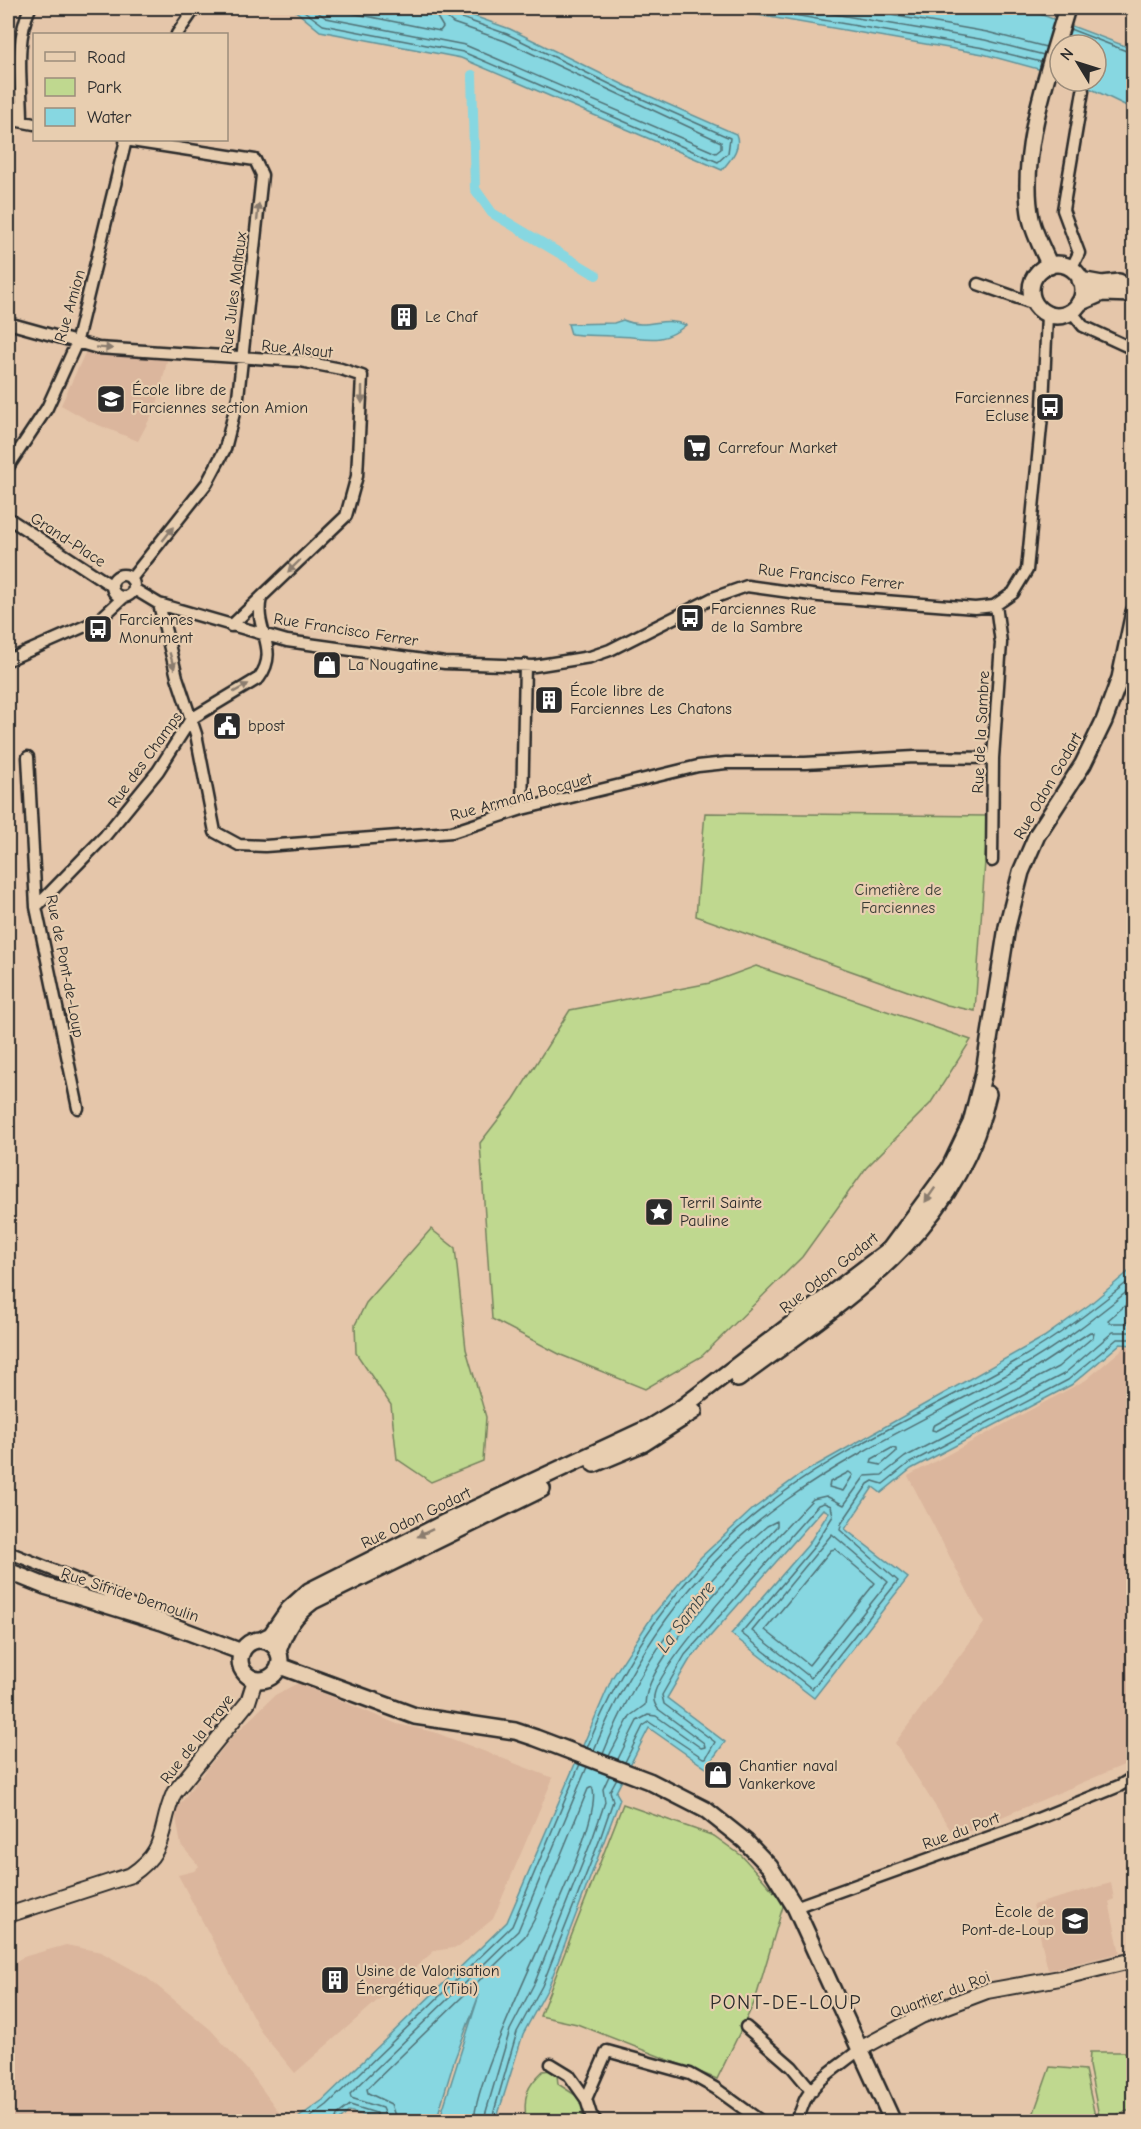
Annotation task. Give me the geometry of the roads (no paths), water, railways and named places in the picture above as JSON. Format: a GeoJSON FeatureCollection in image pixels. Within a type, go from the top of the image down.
{"type":"FeatureCollection","features":[{"type":"Feature","properties":{"kind":"main road"},"geometry":{"type":"LineString","coordinates":[[1050,266],[1036,237],[1029,195],[1032,148],[1042,97],[1067,8]]}},
{"type":"Feature","properties":{"kind":"main road"},"geometry":{"type":"LineString","coordinates":[[1134,284],[1102,284],[1076,275],[1057,265],[1043,269],[1033,281],[1032,297],[1035,304],[1047,315],[1061,316],[1102,293],[1134,294]]}},
{"type":"Feature","properties":{"kind":"main road"},"geometry":{"type":"LineString","coordinates":[[1075,307],[1083,290],[1076,275]]}},
{"type":"Feature","properties":{"kind":"main road","name":"Rue Odon Godart"},"geometry":{"type":"LineString","coordinates":[[261,1640],[271,1635],[289,1609],[309,1591],[446,1522],[650,1427],[680,1409],[890,1249],[949,1168],[970,1123],[984,1072],[1007,927],[1021,872],[1037,835],[1083,764],[1104,721],[1120,678],[1134,612]]}},
{"type":"Feature","properties":{"kind":"main road","name":"Rue Odon Godart"},"geometry":{"type":"LineString","coordinates":[[279,1658],[286,1628],[297,1613],[313,1601],[672,1428],[868,1282],[924,1226],[948,1191],[983,1116],[1017,927],[1030,876],[1046,840],[1111,731],[1134,654]]}},
{"type":"Feature","properties":{"kind":"main road","name":"Rue Sifride Demoulin"},"geometry":{"type":"LineString","coordinates":[[8,1571],[45,1586],[162,1622],[242,1653]]}},
{"type":"Feature","properties":{"kind":"main road"},"geometry":{"type":"LineString","coordinates":[[261,1640],[274,1645],[279,1658],[273,1676],[255,1680],[242,1668],[242,1653],[250,1642],[261,1640]]}},
{"type":"Feature","properties":{"kind":"main road"},"geometry":{"type":"LineString","coordinates":[[279,1658],[415,1716],[515,1731],[649,1781],[705,1810],[745,1840],[770,1867],[795,1907],[893,2121]]}},
{"type":"Feature","properties":{"kind":"street"},"geometry":{"type":"LineString","coordinates":[[22,121],[21,44],[24,21],[30,8]]}},
{"type":"Feature","properties":{"kind":"street"},"geometry":{"type":"LineString","coordinates":[[178,33],[195,8]]}},
{"type":"Feature","properties":{"kind":"street"},"geometry":{"type":"LineString","coordinates":[[1076,275],[1079,253],[1063,210],[1083,93]]}},
{"type":"Feature","properties":{"kind":"street"},"geometry":{"type":"LineString","coordinates":[[8,119],[33,124]]}},
{"type":"Feature","properties":{"kind":"street","name":"Rue Amion"},"geometry":{"type":"LineString","coordinates":[[8,467],[47,408],[76,344],[91,295],[126,141]]}},
{"type":"Feature","properties":{"kind":"street"},"geometry":{"type":"LineString","coordinates":[[144,141],[161,142]]}},
{"type":"Feature","properties":{"kind":"street","name":"Rue Jules Maltaux"},"geometry":{"type":"LineString","coordinates":[[8,660],[99,620],[219,465],[238,397],[262,175],[255,160],[161,142]]}},
{"type":"Feature","properties":{"kind":"street"},"geometry":{"type":"LineString","coordinates":[[978,284],[1035,304]]}},
{"type":"Feature","properties":{"kind":"street"},"geometry":{"type":"LineString","coordinates":[[1075,307],[1083,326],[1133,349]]}},
{"type":"Feature","properties":{"kind":"street"},"geometry":{"type":"LineString","coordinates":[[996,605],[1013,593],[1027,570],[1043,406],[1047,315]]}},
{"type":"Feature","properties":{"kind":"street","name":"Rue Alsaut"},"geometry":{"type":"LineString","coordinates":[[8,323],[76,344],[241,359],[300,361],[342,369],[362,376],[357,476],[346,516],[231,626]]}},
{"type":"Feature","properties":{"kind":"street","name":"Grand-Place"},"geometry":{"type":"LineString","coordinates":[[8,518],[124,590]]}},
{"type":"Feature","properties":{"kind":"street","name":"Rue Francisco Ferrer"},"geometry":{"type":"LineString","coordinates":[[124,590],[159,604],[287,641],[445,663],[525,665],[590,657],[610,650],[713,598],[747,586],[819,596],[975,608],[996,605]]}},
{"type":"Feature","properties":{"kind":"street"},"geometry":{"type":"LineString","coordinates":[[261,597],[257,613],[266,636]]}},
{"type":"Feature","properties":{"kind":"street","name":"Rue Armand Bocquet"},"geometry":{"type":"LineString","coordinates":[[159,604],[161,621],[191,719],[215,832],[239,845],[314,844],[452,831],[522,809],[698,766],[726,763],[805,763],[915,757],[993,758]]}},
{"type":"Feature","properties":{"kind":"street","name":"Rue de la Sambre"},"geometry":{"type":"LineString","coordinates":[[992,861],[993,758],[1001,643],[996,605]]}},
{"type":"Feature","properties":{"kind":"street","name":"Rue des Champs"},"geometry":{"type":"LineString","coordinates":[[36,907],[105,836],[158,771],[191,719],[258,678],[266,668],[269,655],[266,636]]}},
{"type":"Feature","properties":{"kind":"street"},"geometry":{"type":"LineString","coordinates":[[522,809],[525,665]]}},
{"type":"Feature","properties":{"kind":"street","name":"Rue de Pont-de-Loup"},"geometry":{"type":"LineString","coordinates":[[28,757],[36,907],[78,1108]]}},
{"type":"Feature","properties":{"kind":"street"},"geometry":{"type":"LineString","coordinates":[[8,1552],[105,1591],[162,1622]]}},
{"type":"Feature","properties":{"kind":"street","name":"Rue de la Praye"},"geometry":{"type":"LineString","coordinates":[[8,1915],[131,1875],[146,1864],[156,1852],[174,1793],[248,1702],[255,1680]]}},
{"type":"Feature","properties":{"kind":"street","name":"Rue du Port"},"geometry":{"type":"LineString","coordinates":[[795,1907],[1023,1825],[1119,1786],[1134,1777]]}},
{"type":"Feature","properties":{"kind":"street","name":"Quartier du Roi"},"geometry":{"type":"LineString","coordinates":[[796,2120],[807,2096],[835,2068],[860,2049],[921,2016],[987,1990],[1060,1978],[1134,1960]]}},
{"type":"Feature","properties":{"kind":"street"},"geometry":{"type":"LineString","coordinates":[[746,2026],[792,2067],[812,2091]]}},
{"type":"Feature","properties":{"kind":"street"},"geometry":{"type":"LineString","coordinates":[[586,2099],[607,2050],[690,2074],[715,2088],[762,2121]]}},
{"type":"Feature","properties":{"kind":"street"},"geometry":{"type":"LineString","coordinates":[[551,2064],[569,2075],[586,2099],[591,2115],[597,2121]]}},
{"type":"Feature","properties":{"kind":"water"},"geometry":{"type":"Polygon","coordinates":[[[292,8],[451,8],[510,29],[624,85],[736,134],[736,149],[722,170],[461,58],[320,31],[292,8]]]}},
{"type":"Feature","properties":{"kind":"water"},"geometry":{"type":"Polygon","coordinates":[[[718,8],[1024,8],[1090,33],[1048,33],[1048,72],[983,54],[718,8]]]}},
{"type":"Feature","properties":{"kind":"water"},"geometry":{"type":"Polygon","coordinates":[[[1108,40],[1133,49],[1133,109],[1100,93],[1108,93],[1108,40]]]}},
{"type":"Feature","properties":{"kind":"water"},"geometry":{"type":"Polygon","coordinates":[[[623,320],[640,324],[677,322],[686,325],[668,336],[652,339],[571,334],[568,324],[614,323],[623,320]]]}},
{"type":"Feature","properties":{"kind":"water","name":"La Sambre"},"geometry":{"type":"Polygon","coordinates":[[[1133,1268],[1133,1345],[1120,1344],[1071,1385],[911,1469],[881,1493],[873,1487],[845,1529],[908,1578],[814,1698],[731,1634],[808,1545],[829,1512],[823,1509],[690,1659],[667,1698],[725,1742],[706,1768],[649,1728],[616,1792],[620,1799],[548,1988],[523,2034],[496,2121],[439,2121],[479,1995],[454,2061],[436,2121],[384,2121],[349,2111],[339,2121],[280,2122],[283,2118],[295,2120],[323,2100],[507,1922],[612,1678],[653,1615],[701,1557],[753,1509],[801,1474],[1044,1337],[1089,1305],[1133,1268]]]}},
{"type":"Feature","properties":{"kind":"waterway"},"geometry":{"type":"LineString","coordinates":[[472,75],[475,189],[492,213],[596,275]]}},
{"type":"Feature","properties":{"kind":"place","name":"Le Chaf"},"geometry":{"type":"Point","coordinates":[404,317]}},
{"type":"Feature","properties":{"kind":"place","name":"École libre de Farciennes section Amion"},"geometry":{"type":"Point","coordinates":[111,399]}},
{"type":"Feature","properties":{"kind":"place","name":"Farciennes Ecluse"},"geometry":{"type":"Point","coordinates":[1050,407]}},
{"type":"Feature","properties":{"kind":"place","name":"Carrefour Market"},"geometry":{"type":"Point","coordinates":[697,448]}},
{"type":"Feature","properties":{"kind":"place","name":"Farciennes Rue de la Sambre"},"geometry":{"type":"Point","coordinates":[690,618]}},
{"type":"Feature","properties":{"kind":"place","name":"Farciennes Monument"},"geometry":{"type":"Point","coordinates":[98,629]}},
{"type":"Feature","properties":{"kind":"place","name":"La Nougatine"},"geometry":{"type":"Point","coordinates":[327,665]}},
{"type":"Feature","properties":{"kind":"place","name":"École libre de Farciennes Les Chatons"},"geometry":{"type":"Point","coordinates":[549,700]}},
{"type":"Feature","properties":{"kind":"place","name":"bpost"},"geometry":{"type":"Point","coordinates":[227,726]}},
{"type":"Feature","properties":{"kind":"place","name":"Terril Sainte Pauline"},"geometry":{"type":"Point","coordinates":[659,1212]}},
{"type":"Feature","properties":{"kind":"place","name":"Chantier naval Vankerkove"},"geometry":{"type":"Point","coordinates":[718,1775]}},
{"type":"Feature","properties":{"kind":"place","name":"Ècole de Pont-de-Loup"},"geometry":{"type":"Point","coordinates":[1075,1921]}},
{"type":"Feature","properties":{"kind":"place","name":"Usine de Valorisation Énergétique (Tibi)"},"geometry":{"type":"Point","coordinates":[335,1980]}},
{"type":"Feature","properties":{"kind":"district","name":"PONT-DE-LOUP"},"geometry":{"type":"Point","coordinates":[786,2002]}},
{"type":"Feature","properties":{"kind":"park label","name":"Cimetière de Farciennes"},"geometry":{"type":"Point","coordinates":[898,899]}}]}
